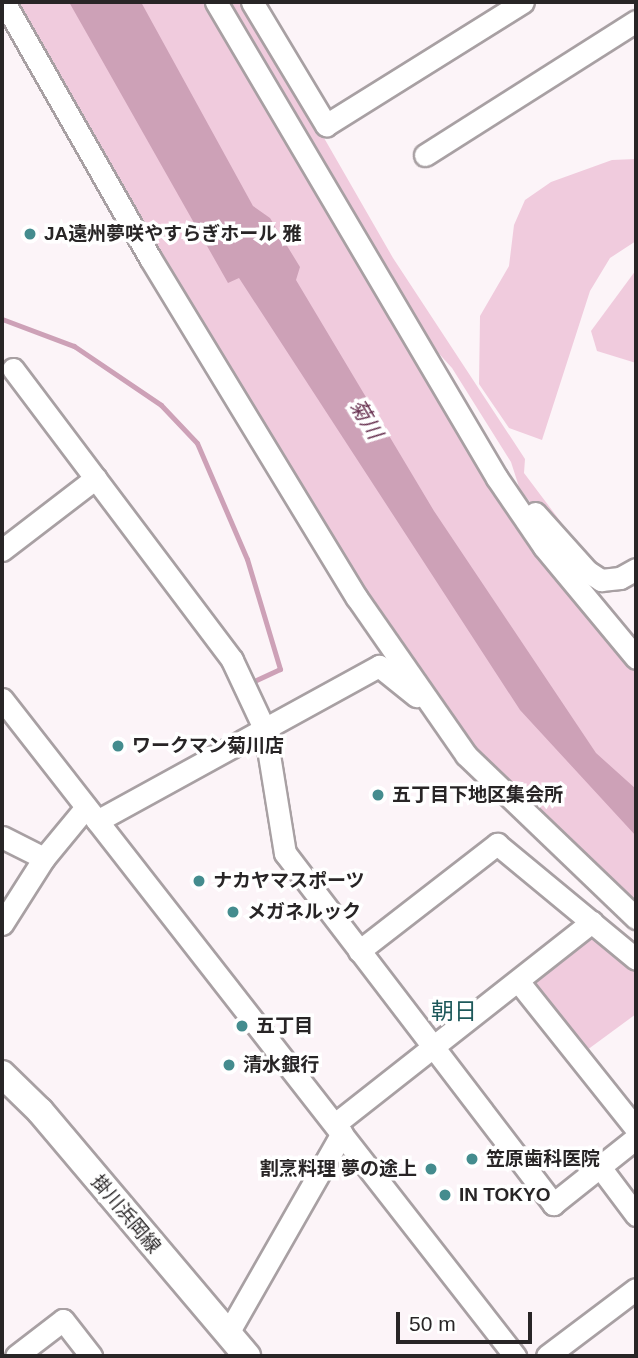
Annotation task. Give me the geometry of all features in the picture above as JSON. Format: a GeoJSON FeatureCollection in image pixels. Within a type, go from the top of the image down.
{"type":"FeatureCollection","features":[{"type":"Feature","properties":{"kind":"main road","name":"掛川浜岡線"},"geometry":{"type":"LineString","coordinates":[[2,1074],[40,1111],[247,1356]]}},
{"type":"Feature","properties":{"kind":"street"},"geometry":{"type":"LineString","coordinates":[[4,2],[163,281],[357,598],[436,713],[466,755],[636,918]]}},
{"type":"Feature","properties":{"kind":"street"},"geometry":{"type":"LineString","coordinates":[[216,2],[497,478],[544,547],[636,657]]}},
{"type":"Feature","properties":{"kind":"street"},"geometry":{"type":"LineString","coordinates":[[258,4],[326,125],[523,2]]}},
{"type":"Feature","properties":{"kind":"street"},"geometry":{"type":"LineString","coordinates":[[425,155],[636,21]]}},
{"type":"Feature","properties":{"kind":"street"},"geometry":{"type":"LineString","coordinates":[[13,369],[233,660],[265,730],[285,853],[432,1049],[553,1204],[636,1138]]}},
{"type":"Feature","properties":{"kind":"street"},"geometry":{"type":"LineString","coordinates":[[2,550],[96,478]]}},
{"type":"Feature","properties":{"kind":"street"},"geometry":{"type":"LineString","coordinates":[[497,478],[587,571],[601,580],[620,578],[636,569]]}},
{"type":"Feature","properties":{"kind":"street"},"geometry":{"type":"LineString","coordinates":[[2,923],[44,858],[91,814],[265,730],[379,666],[436,713]]}},
{"type":"Feature","properties":{"kind":"street"},"geometry":{"type":"LineString","coordinates":[[2,699],[515,1356]]}},
{"type":"Feature","properties":{"kind":"street"},"geometry":{"type":"LineString","coordinates":[[2,837],[44,858]]}},
{"type":"Feature","properties":{"kind":"street"},"geometry":{"type":"LineString","coordinates":[[359,951],[497,844],[636,959]]}},
{"type":"Feature","properties":{"kind":"street"},"geometry":{"type":"LineString","coordinates":[[228,1333],[338,1128],[432,1049],[592,922]]}},
{"type":"Feature","properties":{"kind":"street"},"geometry":{"type":"LineString","coordinates":[[518,981],[636,1129]]}},
{"type":"Feature","properties":{"kind":"street"},"geometry":{"type":"LineString","coordinates":[[600,1167],[636,1215]]}},
{"type":"Feature","properties":{"kind":"street"},"geometry":{"type":"LineString","coordinates":[[547,1356],[636,1289]]}},
{"type":"Feature","properties":{"kind":"street"},"geometry":{"type":"LineString","coordinates":[[16,1356],[63,1320],[91,1356]]}},
{"type":"Feature","properties":{"kind":"shaded area"},"geometry":{"type":"Polygon","coordinates":[[[19,2],[210,2],[554,579],[636,666],[636,906],[426,698],[177,303],[19,2]]]}},
{"type":"Feature","properties":{"kind":"shaded area"},"geometry":{"type":"Polygon","coordinates":[[[224,2],[246,2],[393,258],[525,459],[524,473],[597,570],[574,553],[520,490],[511,462],[452,368],[432,346],[423,347],[224,2]]]}},
{"type":"Feature","properties":{"kind":"shaded area"},"geometry":{"type":"Polygon","coordinates":[[[636,159],[636,241],[610,258],[590,291],[542,440],[509,428],[479,384],[480,316],[509,266],[514,225],[525,200],[551,182],[612,160],[636,159]]]}},
{"type":"Feature","properties":{"kind":"shaded area"},"geometry":{"type":"Polygon","coordinates":[[[636,270],[636,363],[597,351],[591,331],[636,270]]]}},
{"type":"Feature","properties":{"kind":"shaded area"},"geometry":{"type":"Polygon","coordinates":[[[588,934],[636,970],[636,1014],[583,1053],[527,983],[588,934]]]}},
{"type":"Feature","properties":{"kind":"water","name":"菊川"},"geometry":{"type":"Polygon","coordinates":[[[69,2],[141,2],[253,206],[270,218],[300,267],[296,280],[434,511],[596,753],[636,789],[636,836],[520,710],[239,278],[228,283],[69,2]]]}},
{"type":"Feature","properties":{"kind":"waterway"},"geometry":{"type":"LineString","coordinates":[[2,319],[74,346],[161,405],[197,443],[247,559],[280,669],[254,681]]}},
{"type":"Feature","properties":{"kind":"waterway"},"geometry":{"type":"LineString","coordinates":[[313,1162],[321,1149]]}},
{"type":"Feature","properties":{"kind":"place","name":"JA遠州夢咲やすらぎホール 雅"},"geometry":{"type":"Point","coordinates":[30,234]}},
{"type":"Feature","properties":{"kind":"place","name":"ワークマン菊川店"},"geometry":{"type":"Point","coordinates":[118,746]}},
{"type":"Feature","properties":{"kind":"place","name":"五丁目下地区集会所"},"geometry":{"type":"Point","coordinates":[378,795]}},
{"type":"Feature","properties":{"kind":"place","name":"ナカヤマスポーツ"},"geometry":{"type":"Point","coordinates":[199,881]}},
{"type":"Feature","properties":{"kind":"place","name":"メガネルック"},"geometry":{"type":"Point","coordinates":[233,912]}},
{"type":"Feature","properties":{"kind":"place","name":"五丁目"},"geometry":{"type":"Point","coordinates":[242,1026]}},
{"type":"Feature","properties":{"kind":"place","name":"清水銀行"},"geometry":{"type":"Point","coordinates":[229,1065]}},
{"type":"Feature","properties":{"kind":"place","name":"笠原歯科医院"},"geometry":{"type":"Point","coordinates":[472,1159]}},
{"type":"Feature","properties":{"kind":"place","name":"割烹料理 夢の途上"},"geometry":{"type":"Point","coordinates":[431,1169]}},
{"type":"Feature","properties":{"kind":"place","name":"IN TOKYO"},"geometry":{"type":"Point","coordinates":[445,1195]}},
{"type":"Feature","properties":{"kind":"district","name":"朝日"},"geometry":{"type":"Point","coordinates":[454,1011]}}]}
